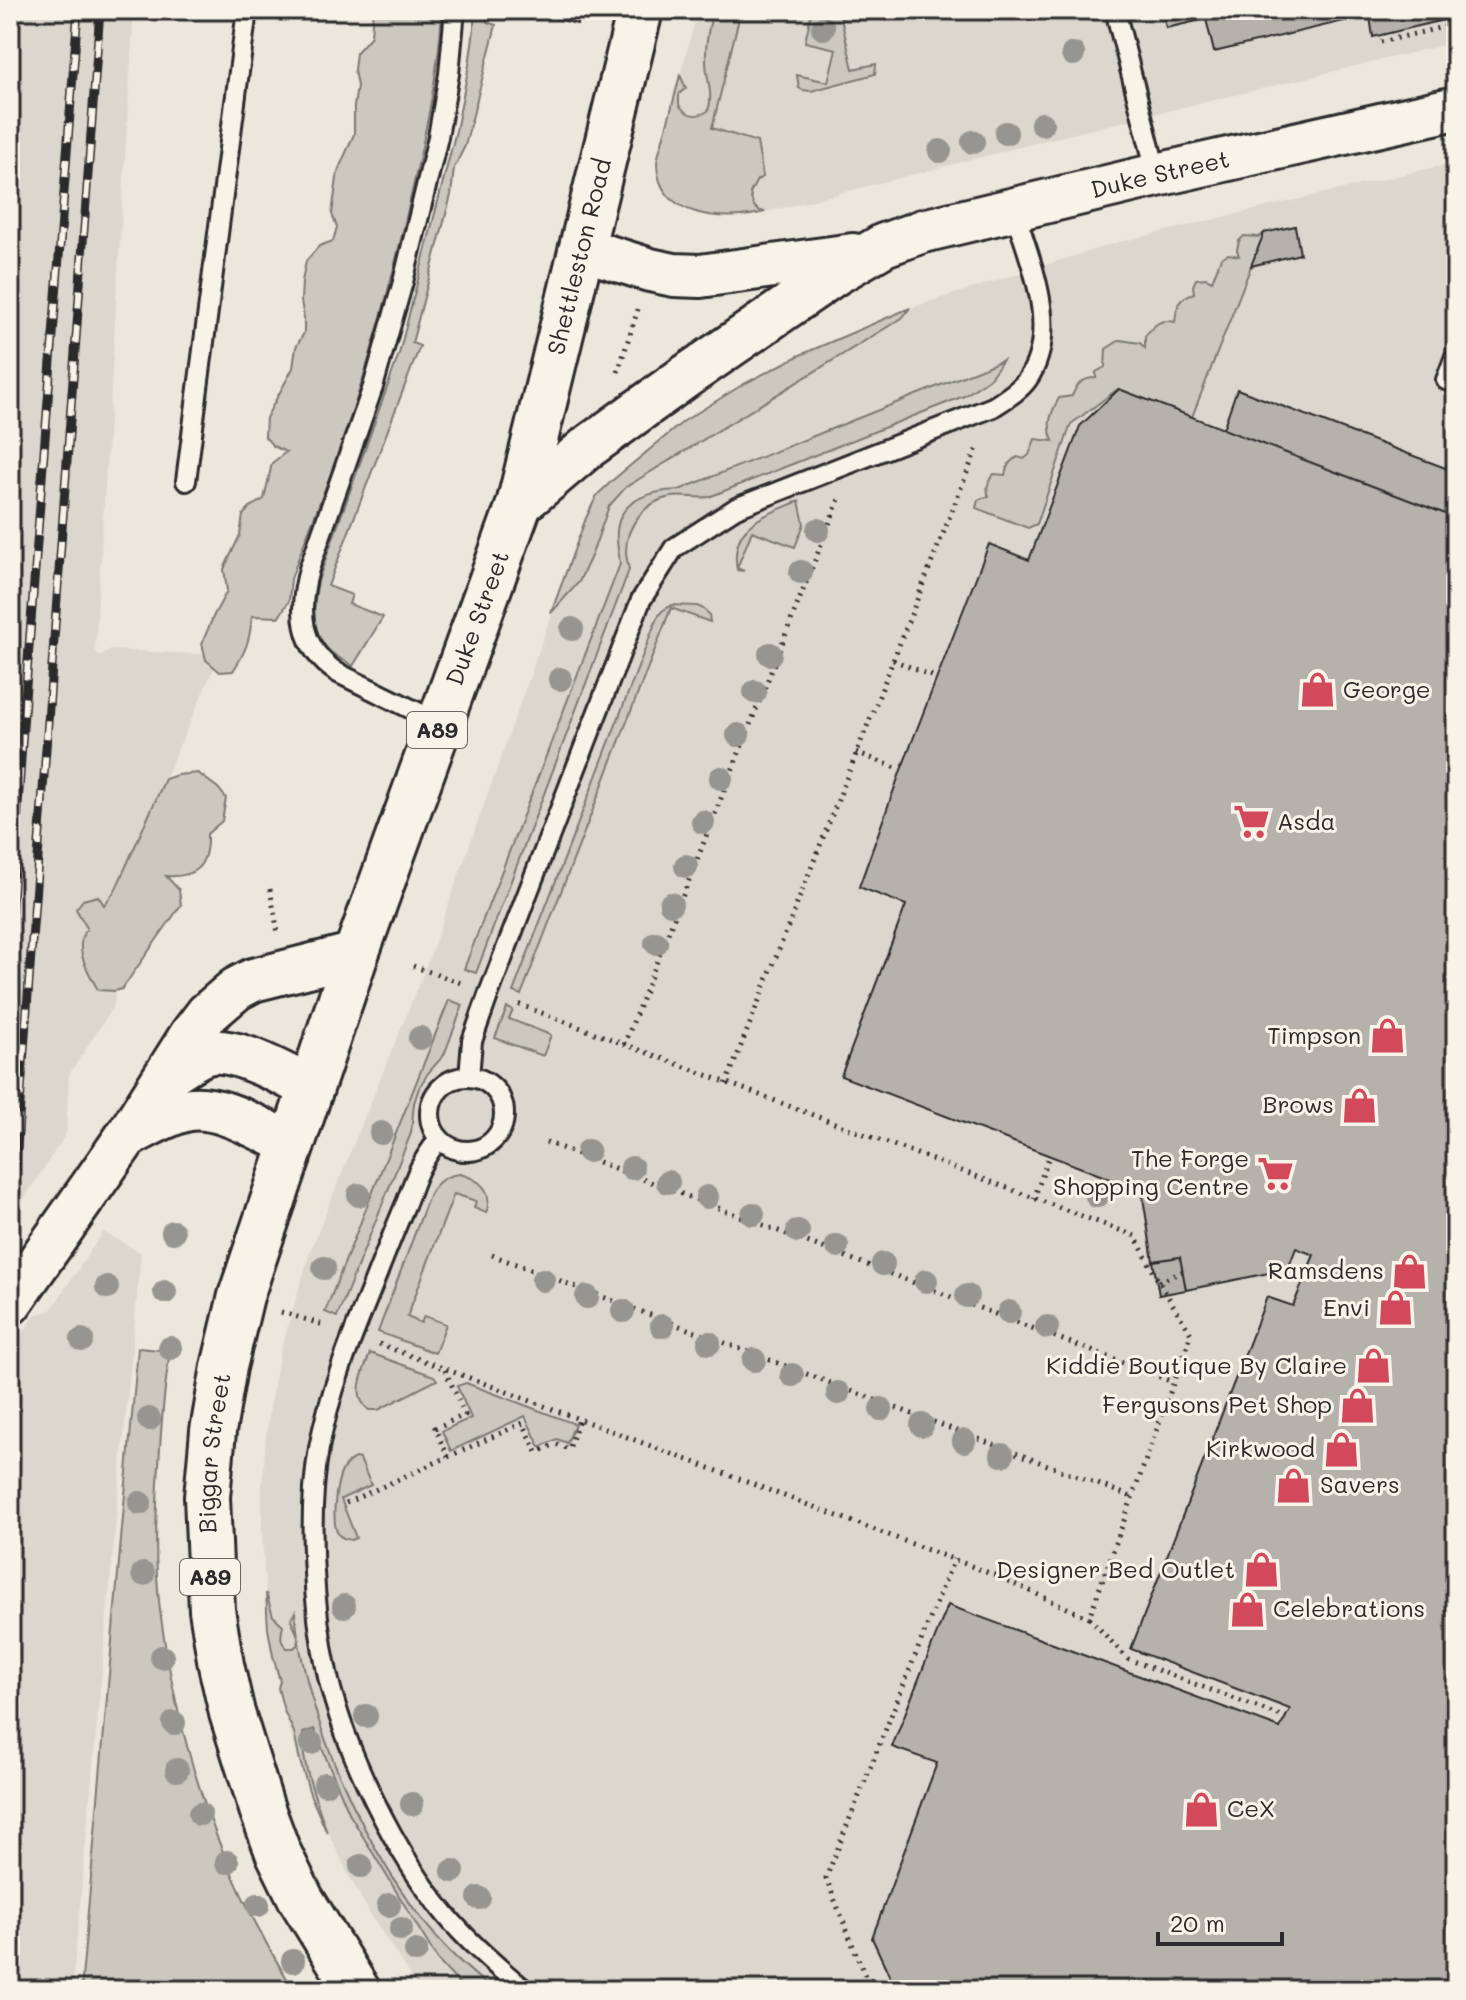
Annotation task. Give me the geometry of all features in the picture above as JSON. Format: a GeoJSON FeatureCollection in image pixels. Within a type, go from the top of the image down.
{"type":"FeatureCollection","features":[{"type":"Feature","properties":{"kind":"main road","name":"Shettleston Road"},"geometry":{"type":"LineString","coordinates":[[519,505],[640,10]]}},
{"type":"Feature","properties":{"kind":"main road","name":"Duke Street"},"geometry":{"type":"LineString","coordinates":[[356,954],[519,505]]}},
{"type":"Feature","properties":{"kind":"main road","name":"Biggar Street"},"geometry":{"type":"LineString","coordinates":[[356,954],[241,1296],[213,1431],[207,1497],[212,1610],[221,1665],[245,1759],[273,1838],[301,1899],[357,1990]]}},
{"type":"Feature","properties":{"kind":"street","name":"Duke Street"},"geometry":{"type":"LineString","coordinates":[[519,505],[588,447],[685,377],[866,253],[884,245],[923,231],[1014,209],[1456,108]]}},
{"type":"Feature","properties":{"kind":"street","name":"Duke Street"},"geometry":{"type":"LineString","coordinates":[[583,249],[650,270],[700,276],[866,253]]}},
{"type":"Feature","properties":{"kind":"street"},"geometry":{"type":"LineString","coordinates":[[10,1303],[127,1136],[207,1014],[236,989],[253,980],[356,954]]}},
{"type":"Feature","properties":{"kind":"street"},"geometry":{"type":"LineString","coordinates":[[165,1077],[206,1053],[220,1051],[236,1054],[311,1088]]}},
{"type":"Feature","properties":{"kind":"street"},"geometry":{"type":"LineString","coordinates":[[127,1136],[173,1114],[188,1109],[207,1109],[229,1115],[292,1144]]}},
{"type":"Feature","properties":{"kind":"lane"},"geometry":{"type":"LineString","coordinates":[[186,481],[247,10]]}},
{"type":"Feature","properties":{"kind":"lane"},"geometry":{"type":"LineString","coordinates":[[440,723],[324,664],[305,632],[302,611],[309,569],[373,387],[403,282],[438,137],[449,74],[455,10]]}},
{"type":"Feature","properties":{"kind":"lane"},"geometry":{"type":"LineString","coordinates":[[1115,10],[1157,175]]}},
{"type":"Feature","properties":{"kind":"lane"},"geometry":{"type":"LineString","coordinates":[[469,1077],[472,1041],[489,993],[641,600],[674,548],[736,508],[993,407],[1027,381],[1043,339],[1042,311],[1014,209]]}},
{"type":"Feature","properties":{"kind":"lane"},"geometry":{"type":"LineString","coordinates":[[1446,380],[1456,354]]}},
{"type":"Feature","properties":{"kind":"lane"},"geometry":{"type":"LineString","coordinates":[[461,1076],[469,1077],[485,1081],[494,1088],[502,1098],[505,1110],[504,1123],[491,1143],[468,1151],[455,1149],[439,1138],[431,1124],[430,1111],[439,1089],[461,1076]]}},
{"type":"Feature","properties":{"kind":"lane"},"geometry":{"type":"LineString","coordinates":[[439,1138],[421,1165],[353,1334],[327,1411],[319,1449],[313,1511],[320,1633],[336,1704],[362,1772],[409,1863],[447,1917],[525,1990]]}},
{"type":"Feature","properties":{"kind":"path"},"geometry":{"type":"LineString","coordinates":[[1381,42],[1456,24]]}},
{"type":"Feature","properties":{"kind":"path"},"geometry":{"type":"LineString","coordinates":[[629,417],[612,388],[640,303]]}},
{"type":"Feature","properties":{"kind":"path"},"geometry":{"type":"LineString","coordinates":[[726,1084],[993,407]]}},
{"type":"Feature","properties":{"kind":"path"},"geometry":{"type":"LineString","coordinates":[[624,1045],[854,460]]}},
{"type":"Feature","properties":{"kind":"path"},"geometry":{"type":"LineString","coordinates":[[893,660],[937,678]]}},
{"type":"Feature","properties":{"kind":"path"},"geometry":{"type":"LineString","coordinates":[[856,752],[901,770]]}},
{"type":"Feature","properties":{"kind":"path"},"geometry":{"type":"LineString","coordinates":[[413,966],[1135,1236],[1191,1334],[1089,1618]]}},
{"type":"Feature","properties":{"kind":"path"},"geometry":{"type":"LineString","coordinates":[[546,1142],[1173,1382]]}},
{"type":"Feature","properties":{"kind":"path"},"geometry":{"type":"LineString","coordinates":[[1034,1199],[1049,1156]]}},
{"type":"Feature","properties":{"kind":"path"},"geometry":{"type":"LineString","coordinates":[[492,1255],[1132,1497]]}},
{"type":"Feature","properties":{"kind":"path"},"geometry":{"type":"LineString","coordinates":[[1159,1282],[1184,1271]]}},
{"type":"Feature","properties":{"kind":"path"},"geometry":{"type":"LineString","coordinates":[[281,1312],[353,1334],[1019,1585],[1089,1618],[1128,1659],[1286,1718]]}},
{"type":"Feature","properties":{"kind":"path"},"geometry":{"type":"LineString","coordinates":[[444,1369],[465,1415],[435,1428],[448,1457]]}},
{"type":"Feature","properties":{"kind":"path"},"geometry":{"type":"LineString","coordinates":[[346,1503],[523,1423],[537,1452],[556,1444],[569,1449],[579,1419]]}},
{"type":"Feature","properties":{"kind":"path"},"geometry":{"type":"LineString","coordinates":[[884,1990],[865,1976],[826,1878],[954,1559]]}},
{"type":"Feature","properties":{"kind":"shaded area"},"geometry":{"type":"Polygon","coordinates":[[[10,10],[134,10],[95,650],[100,657],[111,650],[220,655],[126,866],[114,1005],[69,1075],[66,1134],[10,1220],[10,10]]]}},
{"type":"Feature","properties":{"kind":"shaded area"},"geometry":{"type":"Polygon","coordinates":[[[373,10],[442,10],[431,104],[404,228],[361,386],[291,579],[289,601],[279,617],[252,616],[247,645],[233,671],[220,672],[206,660],[202,643],[227,591],[224,569],[240,535],[243,515],[264,499],[272,463],[286,452],[273,446],[265,437],[266,418],[293,368],[296,347],[304,333],[301,301],[306,261],[319,246],[333,241],[337,227],[332,214],[338,171],[354,134],[356,53],[371,36],[373,10]]]}},
{"type":"Feature","properties":{"kind":"shaded area"},"geometry":{"type":"Polygon","coordinates":[[[474,10],[487,10],[487,22],[496,25],[465,146],[454,168],[451,195],[412,343],[420,346],[328,586],[352,595],[349,604],[383,617],[353,666],[333,654],[319,636],[314,618],[317,588],[399,354],[456,131],[469,65],[474,10]]]}},
{"type":"Feature","properties":{"kind":"shaded area"},"geometry":{"type":"Polygon","coordinates":[[[698,10],[1456,10],[1456,42],[1059,137],[759,214],[711,216],[687,210],[671,198],[664,191],[657,166],[698,10]]]}},
{"type":"Feature","properties":{"kind":"shaded area"},"geometry":{"type":"Polygon","coordinates":[[[713,10],[741,10],[712,128],[757,142],[763,177],[757,180],[750,193],[756,208],[765,212],[714,216],[697,212],[669,197],[661,183],[658,158],[680,75],[686,88],[679,94],[679,105],[692,115],[708,111],[710,98],[706,48],[713,10]]]}},
{"type":"Feature","properties":{"kind":"shaded area"},"geometry":{"type":"Polygon","coordinates":[[[812,10],[839,10],[853,69],[876,64],[875,74],[811,91],[799,88],[797,75],[828,82],[836,49],[805,42],[812,10]]]}},
{"type":"Feature","properties":{"kind":"shaded area"},"geometry":{"type":"Polygon","coordinates":[[[1456,162],[1456,1990],[419,1990],[350,1878],[310,1794],[284,1712],[268,1629],[262,1535],[266,1437],[280,1353],[311,1249],[429,959],[586,518],[597,495],[684,421],[742,385],[798,356],[910,308],[1115,243],[1456,162]]]}},
{"type":"Feature","properties":{"kind":"shaded area"},"geometry":{"type":"Polygon","coordinates":[[[1264,233],[1192,417],[1118,389],[1071,424],[1037,524],[1028,528],[976,508],[978,500],[989,496],[989,482],[994,474],[1005,475],[1012,460],[1018,457],[1024,459],[1029,455],[1035,439],[1053,441],[1050,419],[1059,398],[1072,396],[1081,382],[1096,378],[1096,372],[1105,367],[1106,349],[1120,340],[1140,343],[1145,348],[1145,336],[1155,326],[1165,321],[1175,322],[1179,304],[1194,293],[1196,279],[1212,281],[1221,258],[1228,254],[1239,256],[1239,241],[1244,236],[1259,237],[1264,233]]]}},
{"type":"Feature","properties":{"kind":"shaded area"},"geometry":{"type":"Polygon","coordinates":[[[910,308],[902,318],[626,487],[609,506],[579,582],[551,613],[586,518],[597,495],[614,479],[684,421],[742,385],[798,356],[910,308]]]}},
{"type":"Feature","properties":{"kind":"shaded area"},"geometry":{"type":"Polygon","coordinates":[[[1003,360],[989,379],[964,396],[709,497],[662,499],[639,516],[627,541],[629,570],[476,973],[464,969],[620,564],[617,531],[624,511],[639,498],[679,490],[1003,360]]]}},
{"type":"Feature","properties":{"kind":"shaded area"},"geometry":{"type":"Polygon","coordinates":[[[799,501],[804,524],[795,547],[752,531],[737,568],[744,571],[737,570],[736,554],[738,542],[744,532],[762,517],[799,501]]]}},
{"type":"Feature","properties":{"kind":"shaded area"},"geometry":{"type":"Polygon","coordinates":[[[672,605],[702,608],[709,614],[710,622],[671,608],[521,995],[513,992],[657,618],[672,605]]]}},
{"type":"Feature","properties":{"kind":"shaded area"},"geometry":{"type":"Polygon","coordinates":[[[198,773],[226,798],[222,821],[207,834],[203,861],[193,872],[166,876],[179,890],[181,905],[122,989],[98,990],[83,959],[81,943],[87,928],[76,909],[83,900],[98,896],[104,905],[115,891],[165,779],[198,773]]]}},
{"type":"Feature","properties":{"kind":"shaded area"},"geometry":{"type":"Polygon","coordinates":[[[449,1000],[463,1005],[444,1055],[419,1088],[411,1133],[337,1317],[325,1312],[449,1000]]]}},
{"type":"Feature","properties":{"kind":"shaded area"},"geometry":{"type":"Polygon","coordinates":[[[507,1008],[513,1010],[509,1019],[551,1035],[543,1056],[495,1038],[507,1008]]]}},
{"type":"Feature","properties":{"kind":"shaded area"},"geometry":{"type":"Polygon","coordinates":[[[460,1174],[484,1187],[488,1198],[486,1213],[474,1208],[476,1201],[454,1194],[407,1317],[421,1323],[424,1316],[446,1324],[435,1353],[378,1332],[430,1193],[443,1179],[460,1174]]]}},
{"type":"Feature","properties":{"kind":"shaded area"},"geometry":{"type":"Polygon","coordinates":[[[103,1232],[141,1253],[72,1990],[10,1990],[10,1353],[35,1315],[51,1310],[103,1232]]]}},
{"type":"Feature","properties":{"kind":"shaded area"},"geometry":{"type":"Polygon","coordinates":[[[138,1348],[170,1351],[161,1436],[156,1556],[160,1610],[178,1711],[206,1808],[224,1855],[244,1901],[294,1990],[81,1990],[138,1348]]]}},
{"type":"Feature","properties":{"kind":"shaded area"},"geometry":{"type":"Polygon","coordinates":[[[370,1353],[434,1376],[437,1380],[378,1410],[369,1410],[363,1404],[359,1390],[370,1353]]]}},
{"type":"Feature","properties":{"kind":"shaded area"},"geometry":{"type":"Polygon","coordinates":[[[466,1383],[575,1424],[567,1443],[557,1439],[540,1447],[525,1416],[451,1451],[442,1431],[471,1418],[457,1386],[466,1383]]]}},
{"type":"Feature","properties":{"kind":"shaded area"},"geometry":{"type":"Polygon","coordinates":[[[355,1458],[360,1459],[371,1485],[341,1499],[356,1538],[351,1540],[339,1535],[335,1511],[342,1472],[347,1463],[355,1458]]]}},
{"type":"Feature","properties":{"kind":"shaded area"},"geometry":{"type":"Polygon","coordinates":[[[266,1593],[273,1616],[283,1625],[281,1635],[287,1648],[298,1644],[291,1619],[295,1612],[301,1654],[326,1742],[365,1829],[413,1907],[439,1940],[493,1990],[465,1990],[439,1962],[350,1815],[314,1729],[303,1733],[304,1757],[327,1833],[310,1794],[294,1732],[278,1688],[280,1681],[268,1629],[266,1593]]]}},
{"type":"Feature","properties":{"kind":"building"},"geometry":{"type":"Polygon","coordinates":[[[522,10],[581,10],[577,24],[522,10]]]}},
{"type":"Feature","properties":{"kind":"building"},"geometry":{"type":"Polygon","coordinates":[[[1162,10],[1369,10],[1369,15],[1214,52],[1206,19],[1166,28],[1162,10]]]}},
{"type":"Feature","properties":{"kind":"building"},"geometry":{"type":"Polygon","coordinates":[[[1369,10],[1456,10],[1456,17],[1373,37],[1369,10]]]}},
{"type":"Feature","properties":{"kind":"building"},"geometry":{"type":"Polygon","coordinates":[[[1295,226],[1300,254],[1251,266],[1264,233],[1295,226]]]}},
{"type":"Feature","properties":{"kind":"building","name":"The Forge Shopping Centre"},"geometry":{"type":"Polygon","coordinates":[[[1119,389],[1456,518],[1456,1990],[896,1990],[872,1938],[937,1763],[892,1747],[948,1605],[1280,1728],[1290,1709],[1131,1649],[1267,1297],[1293,1306],[1314,1255],[1296,1248],[1288,1269],[1186,1290],[1180,1257],[1153,1261],[1142,1191],[841,1076],[906,905],[859,887],[989,544],[1029,560],[1080,426],[1119,389]]]}},
{"type":"Feature","properties":{"kind":"building"},"geometry":{"type":"Polygon","coordinates":[[[1237,389],[1456,472],[1456,518],[1223,429],[1237,389]]]}},
{"type":"Feature","properties":{"kind":"building"},"geometry":{"type":"Polygon","coordinates":[[[1180,1257],[1186,1290],[1159,1295],[1153,1261],[1180,1257]]]}},
{"type":"Feature","properties":{"kind":"railway"},"geometry":{"type":"LineString","coordinates":[[10,931],[78,10]]}},
{"type":"Feature","properties":{"kind":"railway"},"geometry":{"type":"LineString","coordinates":[[10,1241],[100,10]]}},
{"type":"Feature","properties":{"kind":"place","name":"George"},"geometry":{"type":"Point","coordinates":[1317,690]}},
{"type":"Feature","properties":{"kind":"place","name":"Asda"},"geometry":{"type":"Point","coordinates":[1251,822]}},
{"type":"Feature","properties":{"kind":"place","name":"Timpson"},"geometry":{"type":"Point","coordinates":[1387,1036]}},
{"type":"Feature","properties":{"kind":"place","name":"Brows"},"geometry":{"type":"Point","coordinates":[1360,1105]}},
{"type":"Feature","properties":{"kind":"place","name":"The Forge Shopping Centre"},"geometry":{"type":"Point","coordinates":[1275,1173]}},
{"type":"Feature","properties":{"kind":"place","name":"Ramsdens"},"geometry":{"type":"Point","coordinates":[1410,1271]}},
{"type":"Feature","properties":{"kind":"place","name":"Envi"},"geometry":{"type":"Point","coordinates":[1396,1308]}},
{"type":"Feature","properties":{"kind":"place","name":"Kiddie Boutique By Claire"},"geometry":{"type":"Point","coordinates":[1373,1366]}},
{"type":"Feature","properties":{"kind":"place","name":"Fergusons Pet Shop"},"geometry":{"type":"Point","coordinates":[1358,1405]}},
{"type":"Feature","properties":{"kind":"place","name":"Kirkwood"},"geometry":{"type":"Point","coordinates":[1341,1449]}},
{"type":"Feature","properties":{"kind":"place","name":"Savers"},"geometry":{"type":"Point","coordinates":[1294,1485]}},
{"type":"Feature","properties":{"kind":"place","name":"Designer Bed Outlet"},"geometry":{"type":"Point","coordinates":[1261,1570]}},
{"type":"Feature","properties":{"kind":"place","name":"Celebrations"},"geometry":{"type":"Point","coordinates":[1247,1609]}},
{"type":"Feature","properties":{"kind":"place","name":"CeX"},"geometry":{"type":"Point","coordinates":[1201,1809]}}]}
